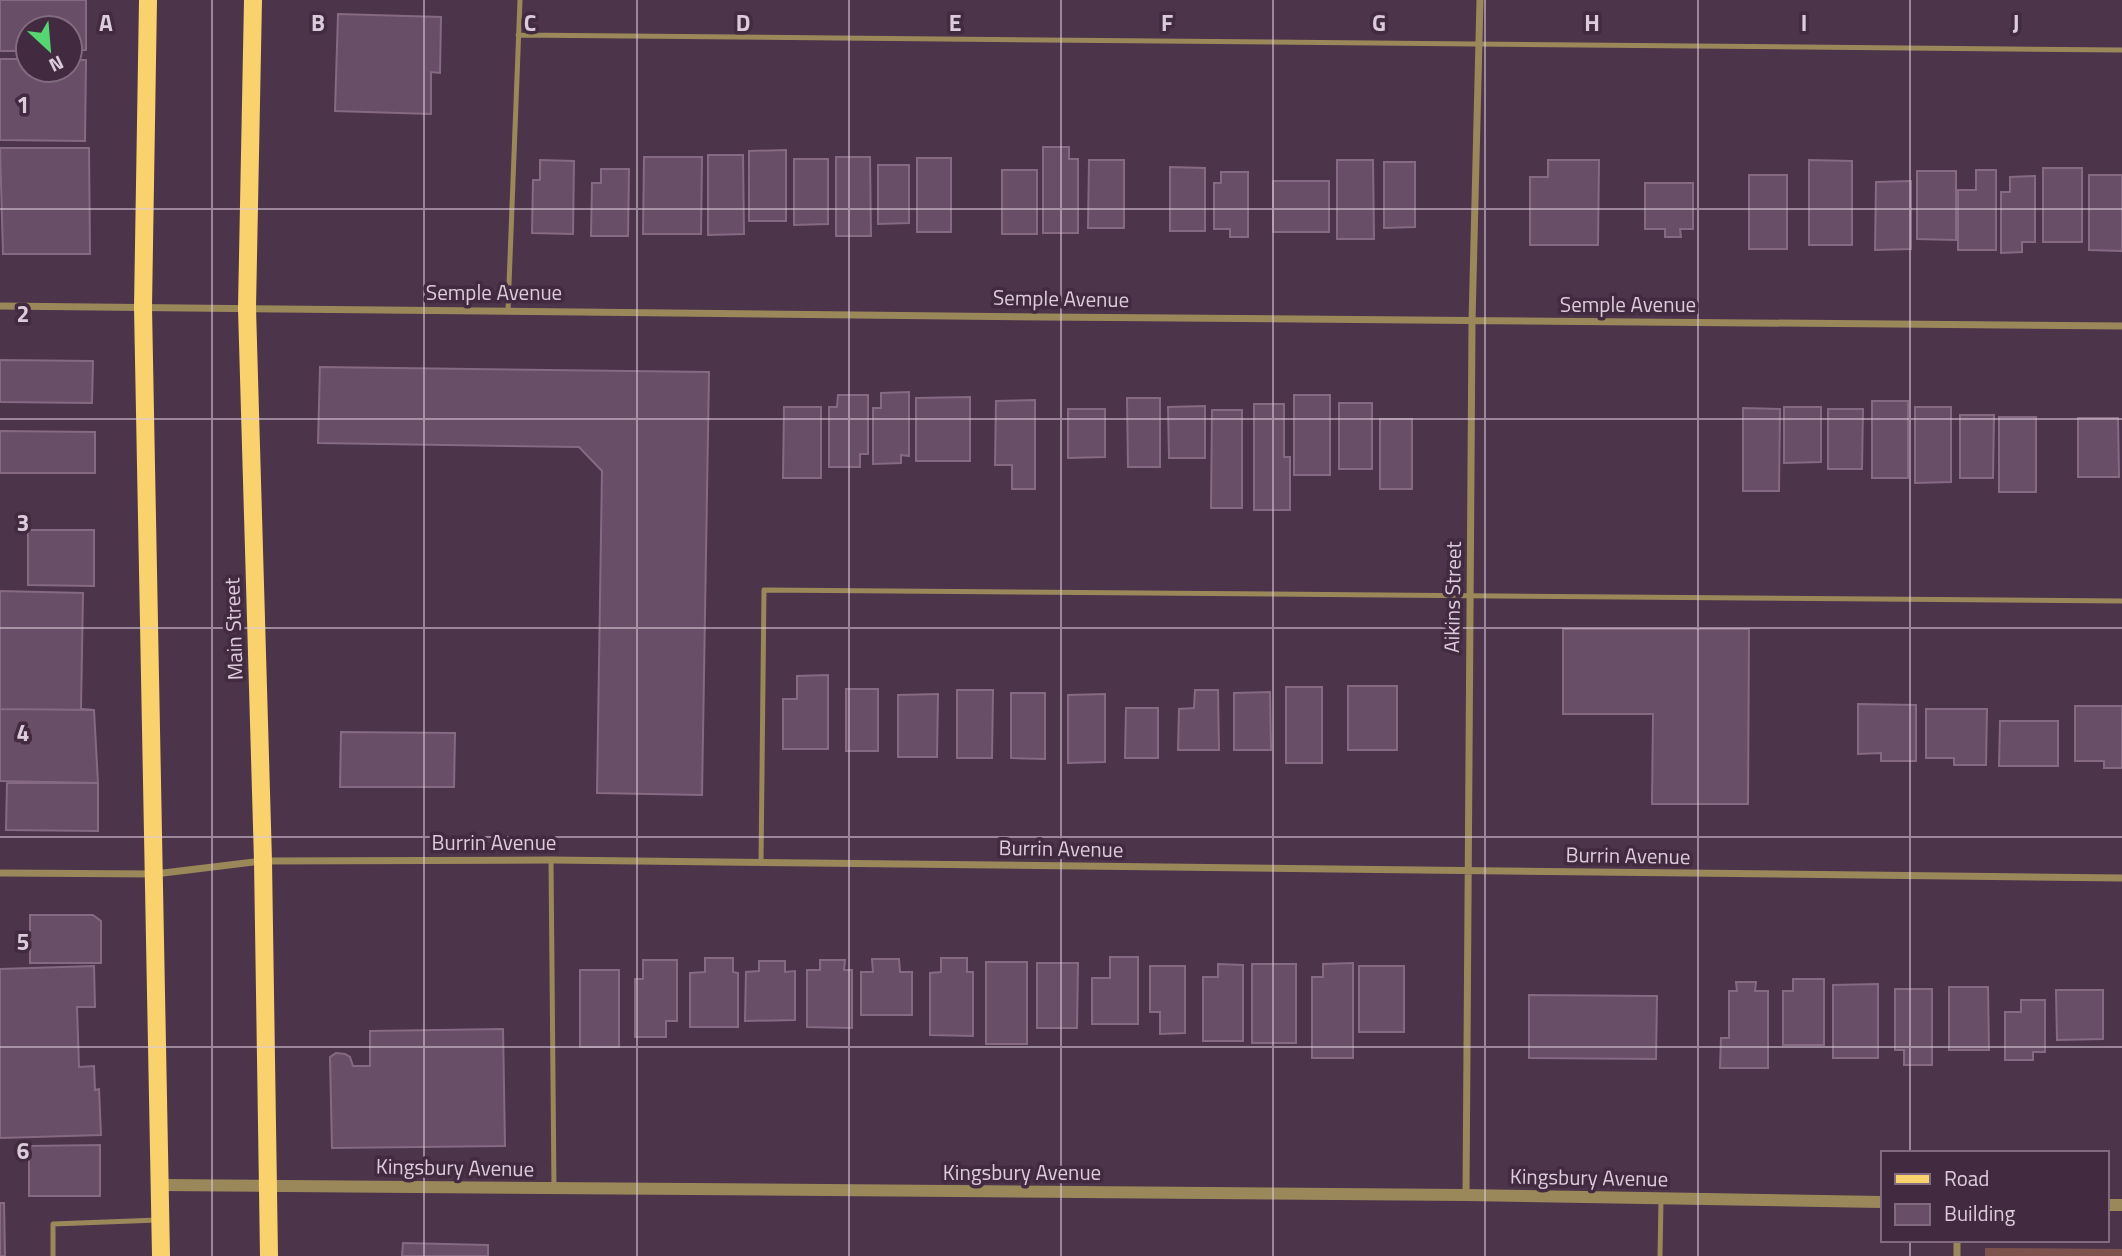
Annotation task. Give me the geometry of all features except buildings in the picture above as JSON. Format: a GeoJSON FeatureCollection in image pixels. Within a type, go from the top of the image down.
{"type":"FeatureCollection","features":[{"type":"Feature","properties":{"kind":"main road"},"geometry":{"type":"LineString","coordinates":[[148,0],[143,307],[161,1256]]}},
{"type":"Feature","properties":{"kind":"main road","name":"Main Street"},"geometry":{"type":"LineString","coordinates":[[253,0],[247,308],[263,861],[270,1256]]}},
{"type":"Feature","properties":{"kind":"street","name":"Aikins Street"},"geometry":{"type":"LineString","coordinates":[[1466,1195],[1472,322],[1480,0]]}},
{"type":"Feature","properties":{"kind":"street","name":"Semple Avenue"},"geometry":{"type":"LineString","coordinates":[[0,306],[1472,322],[2122,326]]}},
{"type":"Feature","properties":{"kind":"street","name":"Burrin Avenue"},"geometry":{"type":"LineString","coordinates":[[0,873],[155,874],[263,861],[551,860],[2122,878]]}},
{"type":"Feature","properties":{"kind":"street","name":"Kingsbury Avenue"},"geometry":{"type":"LineString","coordinates":[[161,1185],[1466,1195],[1881,1202]]}},
{"type":"Feature","properties":{"kind":"lane"},"geometry":{"type":"LineString","coordinates":[[508,310],[520,0]]}},
{"type":"Feature","properties":{"kind":"lane"},"geometry":{"type":"LineString","coordinates":[[518,35],[2122,50]]}},
{"type":"Feature","properties":{"kind":"lane"},"geometry":{"type":"LineString","coordinates":[[761,863],[764,590],[1471,598],[2122,601]]}},
{"type":"Feature","properties":{"kind":"lane"},"geometry":{"type":"LineString","coordinates":[[551,860],[554,1189]]}},
{"type":"Feature","properties":{"kind":"lane"},"geometry":{"type":"LineString","coordinates":[[1660,1256],[1661,1199]]}},
{"type":"Feature","properties":{"kind":"lane"},"geometry":{"type":"LineString","coordinates":[[53,1256],[53,1224],[161,1220]]}},
{"type":"Feature","properties":{"kind":"shaded area"},"geometry":{"type":"Polygon","coordinates":[[[1985,1248],[2122,1249],[2122,1256],[1985,1256],[1985,1248]]]}}]}
